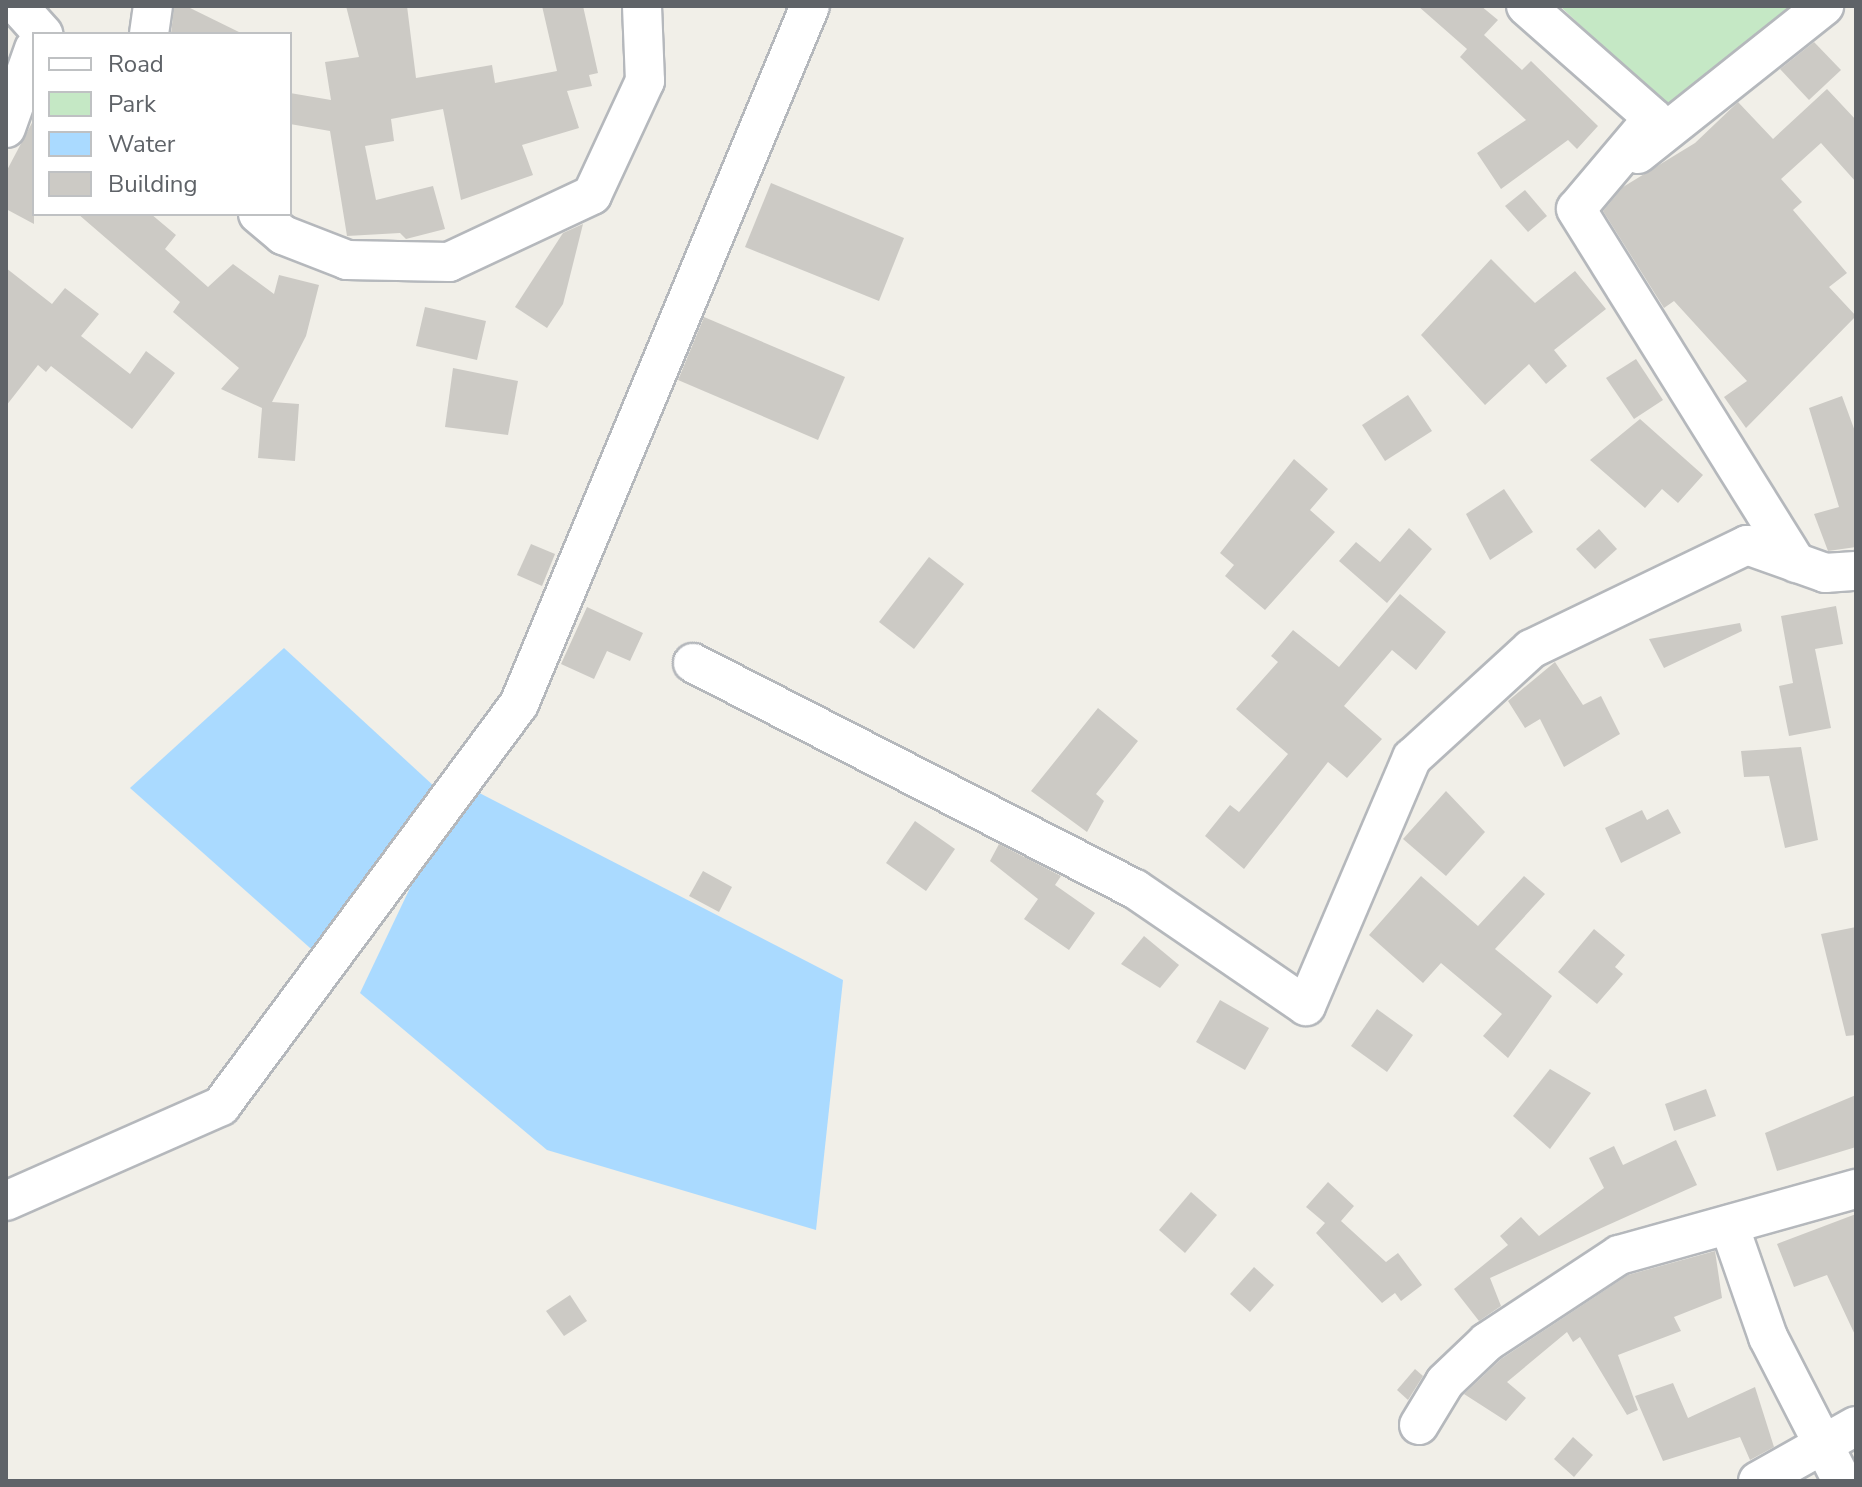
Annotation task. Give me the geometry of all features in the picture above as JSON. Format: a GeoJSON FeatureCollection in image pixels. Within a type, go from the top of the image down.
{"type":"FeatureCollection","features":[{"type":"Feature","properties":{"kind":"street"},"geometry":{"type":"LineString","coordinates":[[149,32],[153,6]]}},
{"type":"Feature","properties":{"kind":"street"},"geometry":{"type":"LineString","coordinates":[[260,216],[283,235],[347,260],[449,262],[592,195],[645,81],[642,6]]}},
{"type":"Feature","properties":{"kind":"street"},"geometry":{"type":"LineString","coordinates":[[6,1201],[221,1106],[519,704],[810,6]]}},
{"type":"Feature","properties":{"kind":"street"},"geometry":{"type":"LineString","coordinates":[[1526,6],[1653,118],[1576,209],[1796,563]]}},
{"type":"Feature","properties":{"kind":"street"},"geometry":{"type":"LineString","coordinates":[[1590,193],[1824,6]]}},
{"type":"Feature","properties":{"kind":"street"},"geometry":{"type":"LineString","coordinates":[[6,128],[32,41]]}},
{"type":"Feature","properties":{"kind":"street"},"geometry":{"type":"LineString","coordinates":[[693,663],[1135,889],[1306,1006],[1412,758],[1531,649],[1747,545],[1825,573],[1856,571]]}},
{"type":"Feature","properties":{"kind":"street"},"geometry":{"type":"LineString","coordinates":[[1419,1425],[1445,1382],[1487,1342],[1619,1255],[1856,1189]]}},
{"type":"Feature","properties":{"kind":"street"},"geometry":{"type":"LineString","coordinates":[[1729,1225],[1768,1337],[1842,1481]]}},
{"type":"Feature","properties":{"kind":"street"},"geometry":{"type":"LineString","coordinates":[[1758,1481],[1856,1426]]}},
{"type":"Feature","properties":{"kind":"green space"},"geometry":{"type":"Polygon","coordinates":[[[1560,6],[1797,6],[1667,107],[1560,6]]]}},
{"type":"Feature","properties":{"kind":"water"},"geometry":{"type":"Polygon","coordinates":[[[284,648],[448,799],[327,963],[130,788],[284,648]]]}},
{"type":"Feature","properties":{"kind":"water"},"geometry":{"type":"Polygon","coordinates":[[[460,783],[843,980],[816,1230],[547,1150],[360,993],[460,783]]]}},
{"type":"Feature","properties":{"kind":"building"},"geometry":{"type":"Polygon","coordinates":[[[174,6],[186,6],[239,32],[171,32],[174,6]]]}},
{"type":"Feature","properties":{"kind":"building"},"geometry":{"type":"Polygon","coordinates":[[[346,6],[407,6],[416,78],[492,65],[495,83],[557,71],[542,6],[583,6],[598,73],[589,75],[592,86],[567,91],[579,128],[522,145],[533,175],[461,200],[443,109],[391,119],[394,141],[365,146],[376,200],[433,186],[445,229],[406,239],[400,233],[347,236],[330,131],[292,124],[292,93],[331,100],[325,62],[359,57],[346,6]]]}},
{"type":"Feature","properties":{"kind":"building"},"geometry":{"type":"Polygon","coordinates":[[[1418,6],[1481,6],[1498,20],[1484,35],[1522,70],[1531,61],[1598,126],[1577,149],[1568,140],[1501,189],[1477,153],[1526,120],[1460,57],[1467,49],[1418,6]]]}},
{"type":"Feature","properties":{"kind":"building"},"geometry":{"type":"Polygon","coordinates":[[[1814,42],[1841,70],[1809,100],[1780,69],[1814,42]]]}},
{"type":"Feature","properties":{"kind":"building"},"geometry":{"type":"Polygon","coordinates":[[[1827,89],[1856,120],[1856,182],[1821,143],[1781,179],[1802,202],[1793,210],[1847,273],[1829,287],[1856,316],[1746,428],[1724,397],[1747,381],[1674,301],[1664,308],[1603,211],[1623,187],[1695,143],[1738,102],[1773,139],[1827,89]]]}},
{"type":"Feature","properties":{"kind":"building"},"geometry":{"type":"Polygon","coordinates":[[[32,123],[34,224],[6,209],[6,172],[32,123]]]}},
{"type":"Feature","properties":{"kind":"building"},"geometry":{"type":"Polygon","coordinates":[[[771,183],[904,238],[879,301],[745,247],[771,183]]]}},
{"type":"Feature","properties":{"kind":"building"},"geometry":{"type":"Polygon","coordinates":[[[1525,190],[1547,216],[1528,232],[1505,206],[1525,190]]]}},
{"type":"Feature","properties":{"kind":"building"},"geometry":{"type":"Polygon","coordinates":[[[80,216],[153,216],[176,235],[165,249],[208,287],[233,264],[274,294],[279,275],[319,285],[306,336],[272,402],[299,404],[295,461],[258,458],[262,408],[221,389],[239,368],[173,312],[180,302],[80,216]]]}},
{"type":"Feature","properties":{"kind":"building"},"geometry":{"type":"Polygon","coordinates":[[[583,224],[563,304],[547,328],[515,307],[563,233],[583,224]]]}},
{"type":"Feature","properties":{"kind":"building"},"geometry":{"type":"Polygon","coordinates":[[[1491,259],[1535,303],[1575,271],[1606,309],[1554,350],[1567,366],[1546,384],[1529,364],[1485,405],[1421,335],[1491,259]]]}},
{"type":"Feature","properties":{"kind":"building"},"geometry":{"type":"Polygon","coordinates":[[[6,268],[52,304],[65,288],[99,314],[81,336],[130,374],[146,351],[175,373],[132,429],[51,366],[46,372],[38,365],[6,406],[6,268]]]}},
{"type":"Feature","properties":{"kind":"building"},"geometry":{"type":"Polygon","coordinates":[[[425,307],[486,321],[477,360],[416,346],[425,307]]]}},
{"type":"Feature","properties":{"kind":"building"},"geometry":{"type":"Polygon","coordinates":[[[704,317],[845,377],[818,440],[678,380],[704,317]]]}},
{"type":"Feature","properties":{"kind":"building"},"geometry":{"type":"Polygon","coordinates":[[[1636,359],[1663,400],[1634,419],[1606,378],[1636,359]]]}},
{"type":"Feature","properties":{"kind":"building"},"geometry":{"type":"Polygon","coordinates":[[[453,368],[518,381],[508,435],[445,427],[453,368]]]}},
{"type":"Feature","properties":{"kind":"building"},"geometry":{"type":"Polygon","coordinates":[[[1408,395],[1432,431],[1385,461],[1362,425],[1408,395]]]}},
{"type":"Feature","properties":{"kind":"building"},"geometry":{"type":"Polygon","coordinates":[[[1842,396],[1856,434],[1856,547],[1828,551],[1814,514],[1839,507],[1809,408],[1842,396]]]}},
{"type":"Feature","properties":{"kind":"building"},"geometry":{"type":"Polygon","coordinates":[[[1640,419],[1703,475],[1678,503],[1662,489],[1645,508],[1590,460],[1640,419]]]}},
{"type":"Feature","properties":{"kind":"building"},"geometry":{"type":"Polygon","coordinates":[[[1294,459],[1328,489],[1310,510],[1335,532],[1265,610],[1225,576],[1234,565],[1220,553],[1294,459]]]}},
{"type":"Feature","properties":{"kind":"building"},"geometry":{"type":"Polygon","coordinates":[[[1504,489],[1533,532],[1490,560],[1466,514],[1504,489]]]}},
{"type":"Feature","properties":{"kind":"building"},"geometry":{"type":"Polygon","coordinates":[[[1409,528],[1432,549],[1387,603],[1339,561],[1356,542],[1380,562],[1409,528]]]}},
{"type":"Feature","properties":{"kind":"building"},"geometry":{"type":"Polygon","coordinates":[[[1599,529],[1617,549],[1595,569],[1576,549],[1599,529]]]}},
{"type":"Feature","properties":{"kind":"building"},"geometry":{"type":"Polygon","coordinates":[[[531,544],[555,554],[542,586],[517,575],[531,544]]]}},
{"type":"Feature","properties":{"kind":"building"},"geometry":{"type":"Polygon","coordinates":[[[929,557],[964,584],[914,649],[879,622],[929,557]]]}},
{"type":"Feature","properties":{"kind":"building"},"geometry":{"type":"Polygon","coordinates":[[[1400,594],[1446,632],[1416,670],[1392,650],[1344,706],[1382,739],[1347,778],[1328,762],[1244,869],[1205,836],[1230,805],[1239,812],[1288,754],[1236,709],[1278,662],[1271,656],[1293,630],[1339,667],[1400,594]]]}},
{"type":"Feature","properties":{"kind":"building"},"geometry":{"type":"Polygon","coordinates":[[[1836,606],[1843,644],[1815,649],[1831,728],[1789,736],[1779,686],[1793,683],[1781,616],[1836,606]]]}},
{"type":"Feature","properties":{"kind":"building"},"geometry":{"type":"Polygon","coordinates":[[[587,607],[643,633],[630,661],[607,651],[594,679],[561,664],[587,607]]]}},
{"type":"Feature","properties":{"kind":"building"},"geometry":{"type":"Polygon","coordinates":[[[1740,623],[1742,631],[1664,668],[1649,639],[1740,623]]]}},
{"type":"Feature","properties":{"kind":"building"},"geometry":{"type":"Polygon","coordinates":[[[1555,662],[1583,705],[1601,696],[1620,734],[1564,767],[1540,719],[1525,728],[1508,701],[1555,662]]]}},
{"type":"Feature","properties":{"kind":"building"},"geometry":{"type":"Polygon","coordinates":[[[1098,708],[1138,741],[1096,794],[1104,801],[1087,832],[1031,791],[1098,708]]]}},
{"type":"Feature","properties":{"kind":"building"},"geometry":{"type":"Polygon","coordinates":[[[1801,747],[1818,840],[1785,848],[1769,776],[1744,777],[1741,751],[1801,747]]]}},
{"type":"Feature","properties":{"kind":"building"},"geometry":{"type":"Polygon","coordinates":[[[1446,791],[1485,832],[1446,876],[1403,839],[1446,791]]]}},
{"type":"Feature","properties":{"kind":"building"},"geometry":{"type":"Polygon","coordinates":[[[1668,809],[1681,833],[1621,863],[1605,828],[1642,810],[1647,820],[1668,809]]]}},
{"type":"Feature","properties":{"kind":"building"},"geometry":{"type":"Polygon","coordinates":[[[915,821],[955,849],[926,891],[886,863],[915,821]]]}},
{"type":"Feature","properties":{"kind":"building"},"geometry":{"type":"Polygon","coordinates":[[[999,844],[1061,876],[1055,885],[1095,913],[1069,950],[1024,919],[1038,899],[990,861],[999,844]]]}},
{"type":"Feature","properties":{"kind":"building"},"geometry":{"type":"Polygon","coordinates":[[[703,871],[732,887],[719,912],[689,896],[703,871]]]}},
{"type":"Feature","properties":{"kind":"building"},"geometry":{"type":"Polygon","coordinates":[[[1421,876],[1478,926],[1524,876],[1545,894],[1495,949],[1552,996],[1508,1058],[1483,1036],[1502,1014],[1441,963],[1423,983],[1369,935],[1421,876]]]}},
{"type":"Feature","properties":{"kind":"building"},"geometry":{"type":"Polygon","coordinates":[[[1856,927],[1856,1035],[1846,1036],[1821,934],[1856,927]]]}},
{"type":"Feature","properties":{"kind":"building"},"geometry":{"type":"Polygon","coordinates":[[[1594,929],[1625,955],[1615,967],[1623,974],[1597,1004],[1558,972],[1594,929]]]}},
{"type":"Feature","properties":{"kind":"building"},"geometry":{"type":"Polygon","coordinates":[[[1144,936],[1179,965],[1160,988],[1121,964],[1144,936]]]}},
{"type":"Feature","properties":{"kind":"building"},"geometry":{"type":"Polygon","coordinates":[[[1220,1000],[1269,1028],[1245,1070],[1196,1042],[1220,1000]]]}},
{"type":"Feature","properties":{"kind":"building"},"geometry":{"type":"Polygon","coordinates":[[[1377,1009],[1413,1035],[1387,1072],[1351,1046],[1377,1009]]]}},
{"type":"Feature","properties":{"kind":"building"},"geometry":{"type":"Polygon","coordinates":[[[1550,1069],[1591,1093],[1550,1149],[1513,1116],[1550,1069]]]}},
{"type":"Feature","properties":{"kind":"building"},"geometry":{"type":"Polygon","coordinates":[[[1706,1089],[1716,1116],[1674,1131],[1665,1104],[1706,1089]]]}},
{"type":"Feature","properties":{"kind":"building"},"geometry":{"type":"Polygon","coordinates":[[[1856,1095],[1856,1147],[1777,1171],[1765,1133],[1856,1095]]]}},
{"type":"Feature","properties":{"kind":"building"},"geometry":{"type":"Polygon","coordinates":[[[1676,1140],[1697,1185],[1490,1278],[1501,1306],[1479,1321],[1454,1289],[1508,1245],[1500,1236],[1521,1217],[1539,1236],[1604,1188],[1589,1158],[1614,1146],[1623,1165],[1676,1140]]]}},
{"type":"Feature","properties":{"kind":"building"},"geometry":{"type":"Polygon","coordinates":[[[1328,1182],[1354,1206],[1341,1221],[1386,1262],[1398,1253],[1422,1285],[1401,1301],[1395,1293],[1382,1303],[1316,1233],[1325,1223],[1306,1207],[1328,1182]]]}},
{"type":"Feature","properties":{"kind":"building"},"geometry":{"type":"Polygon","coordinates":[[[1191,1192],[1217,1215],[1185,1253],[1159,1230],[1191,1192]]]}},
{"type":"Feature","properties":{"kind":"building"},"geometry":{"type":"Polygon","coordinates":[[[1856,1214],[1856,1337],[1827,1275],[1794,1287],[1777,1244],[1856,1214]]]}},
{"type":"Feature","properties":{"kind":"building"},"geometry":{"type":"Polygon","coordinates":[[[1715,1251],[1722,1298],[1674,1317],[1681,1331],[1618,1355],[1638,1410],[1627,1415],[1580,1337],[1573,1342],[1567,1332],[1507,1382],[1526,1398],[1506,1421],[1464,1394],[1501,1359],[1628,1275],[1715,1251]]]}},
{"type":"Feature","properties":{"kind":"building"},"geometry":{"type":"Polygon","coordinates":[[[1254,1267],[1274,1285],[1250,1312],[1230,1294],[1254,1267]]]}},
{"type":"Feature","properties":{"kind":"building"},"geometry":{"type":"Polygon","coordinates":[[[570,1295],[587,1321],[564,1336],[546,1311],[570,1295]]]}},
{"type":"Feature","properties":{"kind":"building"},"geometry":{"type":"Polygon","coordinates":[[[1415,1369],[1423,1376],[1408,1400],[1397,1390],[1415,1369]]]}},
{"type":"Feature","properties":{"kind":"building"},"geometry":{"type":"Polygon","coordinates":[[[1673,1383],[1688,1418],[1755,1387],[1774,1447],[1750,1460],[1740,1437],[1663,1461],[1635,1396],[1673,1383]]]}},
{"type":"Feature","properties":{"kind":"building"},"geometry":{"type":"Polygon","coordinates":[[[1573,1437],[1593,1455],[1574,1477],[1554,1459],[1573,1437]]]}}]}
